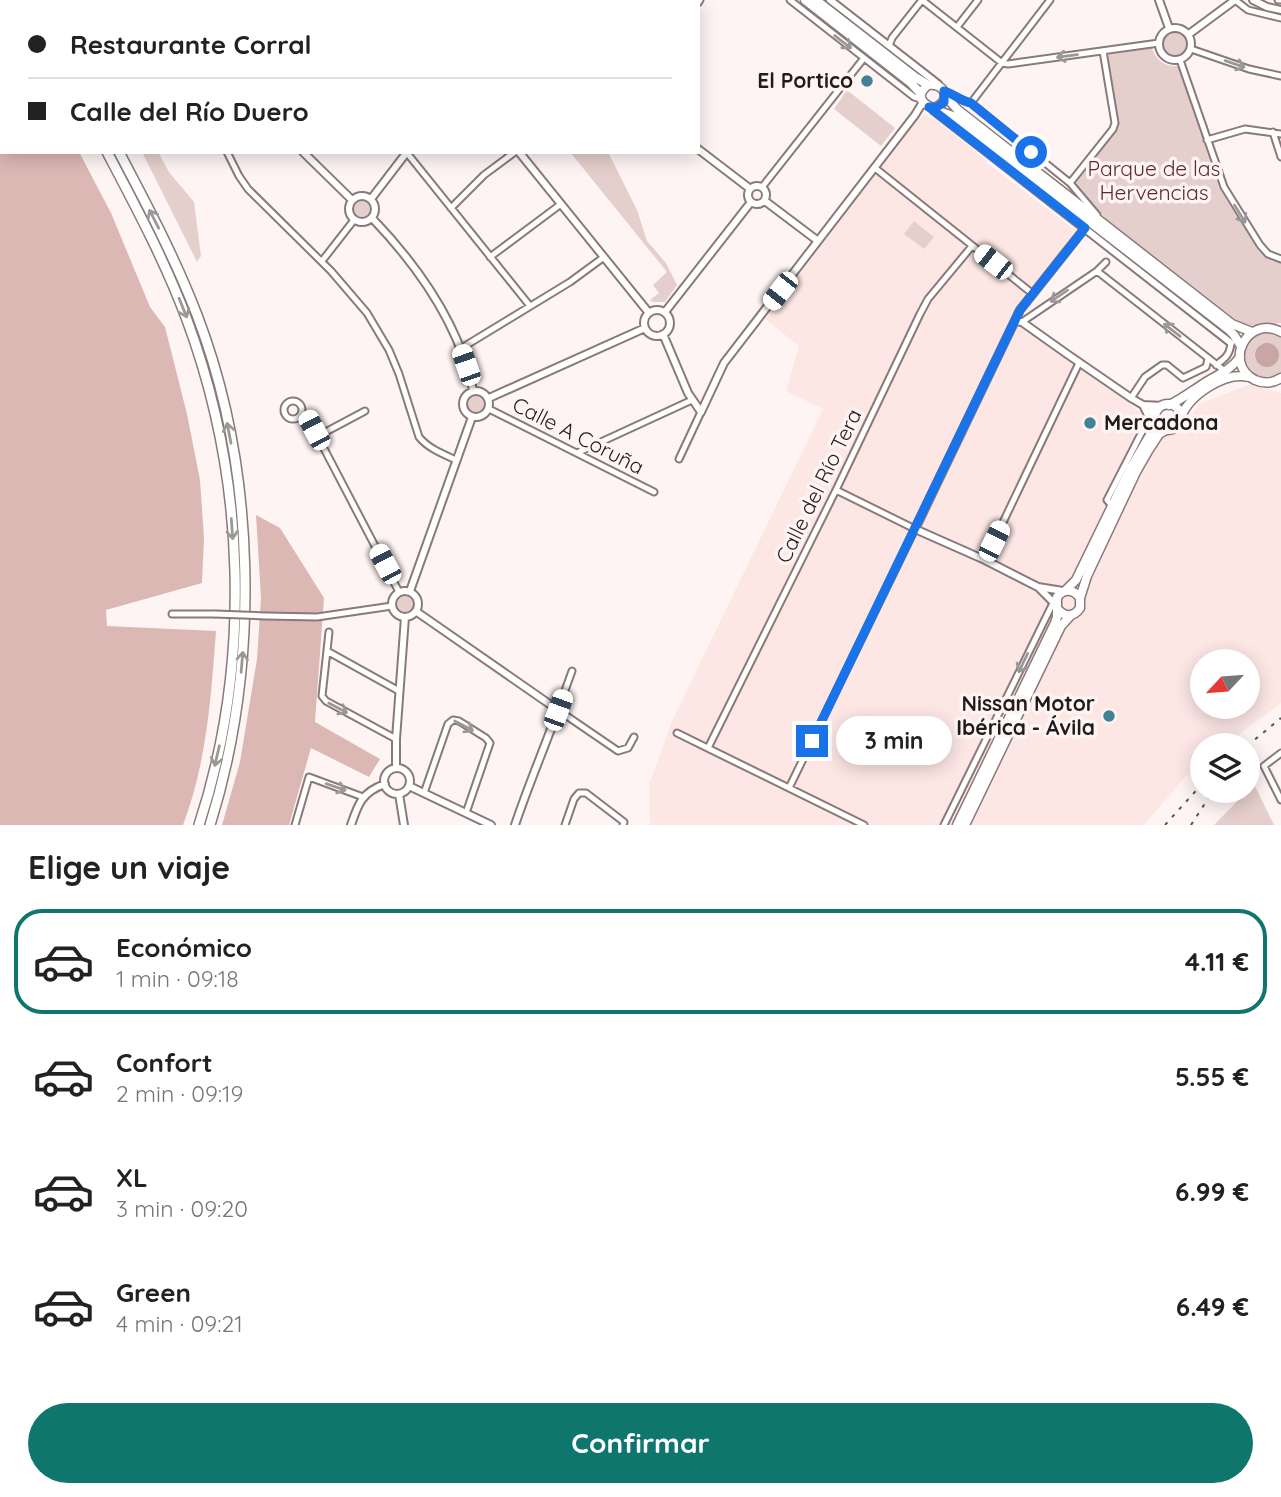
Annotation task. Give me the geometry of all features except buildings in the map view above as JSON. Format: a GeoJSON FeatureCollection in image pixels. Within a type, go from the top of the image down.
{"type":"FeatureCollection","features":[{"type":"Feature","properties":{"kind":"highway"},"geometry":{"type":"LineString","coordinates":[[805,0],[911,83],[926,103],[953,116],[1228,329],[1234,335],[1245,372],[1252,378],[1268,383],[1279,380]]}},
{"type":"Feature","properties":{"kind":"highway"},"geometry":{"type":"LineString","coordinates":[[816,0],[928,85]]}},
{"type":"Feature","properties":{"kind":"highway"},"geometry":{"type":"LineString","coordinates":[[926,103],[923,89],[934,84],[958,110],[1232,324],[1252,332]]}},
{"type":"Feature","properties":{"kind":"highway"},"geometry":{"type":"LineString","coordinates":[[926,103],[940,106],[944,102],[943,91]]}},
{"type":"Feature","properties":{"kind":"highway"},"geometry":{"type":"LineString","coordinates":[[108,154],[155,246],[188,321],[208,385],[225,463],[233,533],[235,626],[223,726],[199,825]]}},
{"type":"Feature","properties":{"kind":"highway"},"geometry":{"type":"LineString","coordinates":[[120,154],[164,239],[197,316],[219,385],[238,484],[245,573],[242,659],[228,755],[210,825]]}},
{"type":"Feature","properties":{"kind":"highway"},"geometry":{"type":"LineString","coordinates":[[957,825],[1055,623],[1059,599],[1076,580],[1141,448],[1153,430],[1153,418],[1157,411],[1232,368],[1246,338],[1252,332],[1268,328],[1281,332]]}},
{"type":"Feature","properties":{"kind":"highway"},"geometry":{"type":"LineString","coordinates":[[965,825],[1061,626],[1080,608],[1082,587],[1136,472],[1152,445],[1166,430],[1176,428],[1188,403],[1197,395],[1236,375],[1252,378]]}},
{"type":"Feature","properties":{"kind":"highway"},"geometry":{"type":"LineString","coordinates":[[1166,405],[1178,410],[1181,417]]}},
{"type":"Feature","properties":{"kind":"highway"},"geometry":{"type":"LineString","coordinates":[[1153,418],[1158,426],[1166,430]]}},
{"type":"Feature","properties":{"kind":"highway"},"geometry":{"type":"LineString","coordinates":[[1059,599],[1074,592],[1080,598]]}},
{"type":"Feature","properties":{"kind":"highway"},"geometry":{"type":"LineString","coordinates":[[1059,599],[1063,614],[1071,615]]}},
{"type":"Feature","properties":{"kind":"street"},"geometry":{"type":"LineString","coordinates":[[790,0],[914,97],[926,103],[1240,351]]}},
{"type":"Feature","properties":{"kind":"street"},"geometry":{"type":"LineString","coordinates":[[830,0],[943,91],[971,103],[1070,183],[1103,223]]}},
{"type":"Feature","properties":{"kind":"street"},"geometry":{"type":"LineString","coordinates":[[912,0],[921,1],[1008,64],[1159,43]]}},
{"type":"Feature","properties":{"kind":"street"},"geometry":{"type":"LineString","coordinates":[[957,27],[978,0]]}},
{"type":"Feature","properties":{"kind":"street"},"geometry":{"type":"LineString","coordinates":[[971,103],[1050,0]]}},
{"type":"Feature","properties":{"kind":"street"},"geometry":{"type":"LineString","coordinates":[[1158,0],[1169,28]]}},
{"type":"Feature","properties":{"kind":"street"},"geometry":{"type":"LineString","coordinates":[[1189,34],[1235,0],[1243,0]]}},
{"type":"Feature","properties":{"kind":"street"},"geometry":{"type":"LineString","coordinates":[[1235,0],[1248,10],[1281,18]]}},
{"type":"Feature","properties":{"kind":"street"},"geometry":{"type":"LineString","coordinates":[[1253,0],[1281,10]]}},
{"type":"Feature","properties":{"kind":"street"},"geometry":{"type":"LineString","coordinates":[[887,44],[921,1]]}},
{"type":"Feature","properties":{"kind":"street"},"geometry":{"type":"LineString","coordinates":[[1169,28],[1180,28],[1189,34],[1191,49],[1188,54],[1180,60],[1165,57],[1159,48],[1162,34],[1169,28]]}},
{"type":"Feature","properties":{"kind":"street"},"geometry":{"type":"LineString","coordinates":[[1191,49],[1260,73],[1281,76]]}},
{"type":"Feature","properties":{"kind":"street"},"geometry":{"type":"LineString","coordinates":[[1070,183],[1115,124],[1103,51]]}},
{"type":"Feature","properties":{"kind":"street"},"geometry":{"type":"LineString","coordinates":[[763,186],[864,58]]}},
{"type":"Feature","properties":{"kind":"street"},"geometry":{"type":"LineString","coordinates":[[1180,60],[1224,187],[1260,245],[1268,254],[1281,259]]}},
{"type":"Feature","properties":{"kind":"street"},"geometry":{"type":"LineString","coordinates":[[679,459],[724,363],[926,103]]}},
{"type":"Feature","properties":{"kind":"street"},"geometry":{"type":"LineString","coordinates":[[1207,141],[1245,129],[1281,134]]}},
{"type":"Feature","properties":{"kind":"street"},"geometry":{"type":"LineString","coordinates":[[1273,132],[1281,158]]}},
{"type":"Feature","properties":{"kind":"street"},"geometry":{"type":"LineString","coordinates":[[700,151],[749,188]]}},
{"type":"Feature","properties":{"kind":"street"},"geometry":{"type":"LineString","coordinates":[[228,154],[248,189],[354,296],[389,350],[419,437],[433,449],[456,460]]}},
{"type":"Feature","properties":{"kind":"street"},"geometry":{"type":"LineString","coordinates":[[305,154],[352,200]]}},
{"type":"Feature","properties":{"kind":"street"},"geometry":{"type":"LineString","coordinates":[[371,199],[406,154]]}},
{"type":"Feature","properties":{"kind":"street"},"geometry":{"type":"LineString","coordinates":[[408,154],[530,306]]}},
{"type":"Feature","properties":{"kind":"street"},"geometry":{"type":"LineString","coordinates":[[451,208],[484,175],[514,154]]}},
{"type":"Feature","properties":{"kind":"street"},"geometry":{"type":"LineString","coordinates":[[519,154],[649,313]]}},
{"type":"Feature","properties":{"kind":"street"},"geometry":{"type":"LineString","coordinates":[[875,167],[1033,294]]}},
{"type":"Feature","properties":{"kind":"street"},"geometry":{"type":"LineString","coordinates":[[749,188],[763,186]]}},
{"type":"Feature","properties":{"kind":"street"},"geometry":{"type":"LineString","coordinates":[[749,188],[747,196],[751,202],[758,205],[765,201],[767,193],[763,186]]}},
{"type":"Feature","properties":{"kind":"street"},"geometry":{"type":"LineString","coordinates":[[365,196],[371,199],[375,205],[372,218],[367,222],[354,220],[349,207],[352,200],[365,196]]}},
{"type":"Feature","properties":{"kind":"street"},"geometry":{"type":"LineString","coordinates":[[765,201],[818,242]]}},
{"type":"Feature","properties":{"kind":"street"},"geometry":{"type":"LineString","coordinates":[[665,312],[751,202]]}},
{"type":"Feature","properties":{"kind":"street"},"geometry":{"type":"LineString","coordinates":[[490,257],[561,204]]}},
{"type":"Feature","properties":{"kind":"street"},"geometry":{"type":"LineString","coordinates":[[372,218],[400,249],[429,289],[460,349],[473,390]]}},
{"type":"Feature","properties":{"kind":"street"},"geometry":{"type":"LineString","coordinates":[[321,261],[354,220]]}},
{"type":"Feature","properties":{"kind":"street"},"geometry":{"type":"LineString","coordinates":[[789,788],[1019,321],[1020,310],[1085,228]]}},
{"type":"Feature","properties":{"kind":"street","name":"Calle del Río Tera"},"geometry":{"type":"LineString","coordinates":[[708,748],[920,314],[928,299],[972,246]]}},
{"type":"Feature","properties":{"kind":"street"},"geometry":{"type":"LineString","coordinates":[[460,349],[570,282],[604,257]]}},
{"type":"Feature","properties":{"kind":"street"},"geometry":{"type":"LineString","coordinates":[[1019,321],[1097,271],[1106,262]]}},
{"type":"Feature","properties":{"kind":"street"},"geometry":{"type":"LineString","coordinates":[[1097,271],[1226,372]]}},
{"type":"Feature","properties":{"kind":"street"},"geometry":{"type":"LineString","coordinates":[[654,310],[665,312],[669,317],[668,330],[656,336],[650,333],[644,323],[649,313],[654,310]]}},
{"type":"Feature","properties":{"kind":"street"},"geometry":{"type":"LineString","coordinates":[[1019,321],[1143,405],[1153,418]]}},
{"type":"Feature","properties":{"kind":"street"},"geometry":{"type":"LineString","coordinates":[[489,398],[645,328]]}},
{"type":"Feature","properties":{"kind":"street"},"geometry":{"type":"LineString","coordinates":[[663,334],[692,400],[701,412]]}},
{"type":"Feature","properties":{"kind":"street"},"geometry":{"type":"LineString","coordinates":[[1216,365],[1226,358],[1231,343]]}},
{"type":"Feature","properties":{"kind":"street"},"geometry":{"type":"LineString","coordinates":[[1132,398],[1145,377],[1162,365],[1167,365],[1183,379],[1206,368],[1208,359]]}},
{"type":"Feature","properties":{"kind":"street"},"geometry":{"type":"LineString","coordinates":[[985,560],[1079,362]]}},
{"type":"Feature","properties":{"kind":"street"},"geometry":{"type":"LineString","coordinates":[[473,390],[485,393],[489,398],[489,409],[479,417],[466,413],[463,407],[463,400],[473,390]]}},
{"type":"Feature","properties":{"kind":"street"},"geometry":{"type":"LineString","coordinates":[[577,453],[692,400]]}},
{"type":"Feature","properties":{"kind":"street"},"geometry":{"type":"LineString","coordinates":[[1143,405],[1166,405]]}},
{"type":"Feature","properties":{"kind":"street"},"geometry":{"type":"LineString","coordinates":[[1152,406],[1153,418]]}},
{"type":"Feature","properties":{"kind":"street","name":"Calle A Coruña"},"geometry":{"type":"LineString","coordinates":[[489,409],[654,492]]}},
{"type":"Feature","properties":{"kind":"street"},"geometry":{"type":"LineString","coordinates":[[318,436],[365,411]]}},
{"type":"Feature","properties":{"kind":"street"},"geometry":{"type":"LineString","coordinates":[[302,413],[307,416],[318,436],[399,592]]}},
{"type":"Feature","properties":{"kind":"street"},"geometry":{"type":"LineString","coordinates":[[410,591],[472,416]]}},
{"type":"Feature","properties":{"kind":"street"},"geometry":{"type":"LineString","coordinates":[[836,490],[985,560],[1059,599]]}},
{"type":"Feature","properties":{"kind":"street"},"geometry":{"type":"LineString","coordinates":[[1038,587],[1059,599]]}},
{"type":"Feature","properties":{"kind":"street"},"geometry":{"type":"LineString","coordinates":[[410,591],[418,600],[417,611],[412,616],[399,616],[394,612],[392,600],[399,592],[410,591]]}},
{"type":"Feature","properties":{"kind":"street"},"geometry":{"type":"LineString","coordinates":[[944,825],[1059,599]]}},
{"type":"Feature","properties":{"kind":"street"},"geometry":{"type":"LineString","coordinates":[[172,614],[317,617],[392,606]]}},
{"type":"Feature","properties":{"kind":"street"},"geometry":{"type":"LineString","coordinates":[[417,611],[618,751],[628,748],[634,737]]}},
{"type":"Feature","properties":{"kind":"street"},"geometry":{"type":"LineString","coordinates":[[396,768],[405,617]]}},
{"type":"Feature","properties":{"kind":"street"},"geometry":{"type":"LineString","coordinates":[[328,632],[322,696],[326,701],[396,739]]}},
{"type":"Feature","properties":{"kind":"street"},"geometry":{"type":"LineString","coordinates":[[327,651],[399,691]]}},
{"type":"Feature","properties":{"kind":"street"},"geometry":{"type":"LineString","coordinates":[[515,825],[572,671]]}},
{"type":"Feature","properties":{"kind":"street"},"geometry":{"type":"LineString","coordinates":[[424,793],[448,724],[453,720],[459,721],[490,743],[466,813]]}},
{"type":"Feature","properties":{"kind":"street"},"geometry":{"type":"LineString","coordinates":[[677,733],[863,825]]}},
{"type":"Feature","properties":{"kind":"street"},"geometry":{"type":"LineString","coordinates":[[1281,753],[1264,766],[1281,800]]}},
{"type":"Feature","properties":{"kind":"street"},"geometry":{"type":"LineString","coordinates":[[385,785],[387,774],[396,768]]}},
{"type":"Feature","properties":{"kind":"street"},"geometry":{"type":"LineString","coordinates":[[385,785],[392,793],[399,794],[407,790],[410,779],[407,772],[396,768]]}},
{"type":"Feature","properties":{"kind":"street"},"geometry":{"type":"LineString","coordinates":[[295,825],[309,777],[363,797]]}},
{"type":"Feature","properties":{"kind":"street"},"geometry":{"type":"LineString","coordinates":[[351,825],[363,797],[374,788],[385,785]]}},
{"type":"Feature","properties":{"kind":"street"},"geometry":{"type":"LineString","coordinates":[[409,786],[491,825]]}},
{"type":"Feature","properties":{"kind":"street"},"geometry":{"type":"LineString","coordinates":[[565,825],[579,793],[586,793],[624,822],[623,825]]}},
{"type":"Feature","properties":{"kind":"street"},"geometry":{"type":"LineString","coordinates":[[399,794],[404,825]]}},
{"type":"Feature","properties":{"kind":"shaded area"},"geometry":{"type":"Polygon","coordinates":[[[924,114],[935,119],[987,163],[1076,231],[1012,321],[1087,370],[1147,418],[1169,432],[1183,427],[1199,404],[1251,384],[1281,393],[1281,703],[1260,719],[1260,649],[1190,649],[1190,719],[1260,719],[1241,733],[1190,733],[1190,773],[1144,825],[650,825],[649,785],[672,721],[823,409],[786,391],[799,346],[765,319],[918,118],[924,114]]]}},
{"type":"Feature","properties":{"kind":"shaded area"},"geometry":{"type":"Polygon","coordinates":[[[0,154],[80,154],[111,213],[150,307],[165,327],[200,480],[204,538],[202,583],[106,610],[107,626],[216,631],[210,705],[198,777],[183,825],[0,825],[0,154]]]}},
{"type":"Feature","properties":{"kind":"shaded area"},"geometry":{"type":"Polygon","coordinates":[[[1267,343],[1276,346],[1279,355],[1276,364],[1267,367],[1258,364],[1255,355],[1258,346],[1267,343]]]}},
{"type":"Feature","properties":{"kind":"shaded area"},"geometry":{"type":"Polygon","coordinates":[[[256,515],[280,528],[324,598],[315,722],[380,759],[369,777],[311,748],[289,825],[222,825],[240,762],[257,659],[261,598],[256,515]]]}},
{"type":"Feature","properties":{"kind":"green space"},"geometry":{"type":"Polygon","coordinates":[[[1175,32],[1184,35],[1187,44],[1184,53],[1175,56],[1166,53],[1163,44],[1166,35],[1175,32]]]}},
{"type":"Feature","properties":{"kind":"green space","name":"Parque de las Hervencias"},"geometry":{"type":"Polygon","coordinates":[[[1152,48],[1161,62],[1178,66],[1219,188],[1258,250],[1266,258],[1281,262],[1281,323],[1244,326],[1233,320],[1109,223],[1076,183],[1119,126],[1108,55],[1152,48]]]}},
{"type":"Feature","properties":{"kind":"green space"},"geometry":{"type":"Polygon","coordinates":[[[847,90],[895,128],[881,146],[834,109],[847,90]]]}},
{"type":"Feature","properties":{"kind":"green space"},"geometry":{"type":"Polygon","coordinates":[[[143,154],[159,154],[169,172],[194,202],[201,256],[197,262],[143,154]]]}},
{"type":"Feature","properties":{"kind":"green space"},"geometry":{"type":"Polygon","coordinates":[[[572,154],[609,154],[637,210],[647,241],[666,263],[677,285],[665,302],[653,302],[650,300],[659,293],[653,285],[667,272],[572,154]]]}},
{"type":"Feature","properties":{"kind":"green space"},"geometry":{"type":"Polygon","coordinates":[[[362,199],[369,202],[372,209],[369,216],[362,219],[355,216],[352,209],[355,202],[362,199]]]}},
{"type":"Feature","properties":{"kind":"green space"},"geometry":{"type":"Polygon","coordinates":[[[914,221],[934,237],[924,249],[904,234],[914,221]]]}},
{"type":"Feature","properties":{"kind":"green space"},"geometry":{"type":"Polygon","coordinates":[[[1268,332],[1281,337],[1281,373],[1269,378],[1259,377],[1251,371],[1244,353],[1247,344],[1255,336],[1268,332]],[[1261,344],[1256,350],[1255,359],[1262,366],[1278,349],[1272,344],[1261,344]]]}},
{"type":"Feature","properties":{"kind":"green space"},"geometry":{"type":"Polygon","coordinates":[[[476,394],[483,397],[486,404],[483,411],[476,414],[469,411],[466,404],[469,397],[476,394]]]}},
{"type":"Feature","properties":{"kind":"green space"},"geometry":{"type":"Polygon","coordinates":[[[402,594],[410,594],[416,604],[410,614],[402,614],[396,608],[396,600],[402,594]]]}},
{"type":"Feature","properties":{"kind":"green space"},"geometry":{"type":"Polygon","coordinates":[[[1260,796],[1274,825],[1214,825],[1235,803],[1260,803],[1260,796]]]}},
{"type":"Feature","properties":{"kind":"railway"},"geometry":{"type":"LineString","coordinates":[[1260,735],[1281,718]]}},
{"type":"Feature","properties":{"kind":"railway"},"geometry":{"type":"LineString","coordinates":[[1165,825],[1190,797]]}},
{"type":"Feature","properties":{"kind":"railway"},"geometry":{"type":"LineString","coordinates":[[1191,825],[1205,803]]}},
{"type":"Feature","properties":{"kind":"place","name":"El Portico"},"geometry":{"type":"Point","coordinates":[867,81]}},
{"type":"Feature","properties":{"kind":"place","name":"Mercadona"},"geometry":{"type":"Point","coordinates":[1090,423]}},
{"type":"Feature","properties":{"kind":"place","name":"Nissan Motor Ibérica - Ávila"},"geometry":{"type":"Point","coordinates":[1109,716]}},
{"type":"Feature","properties":{"kind":"route"},"geometry":{"type":"LineString","coordinates":[[812,741],[1020,310],[1085,228],[929,107],[940,106],[944,102],[944,91],[955,95],[964,102],[971,103],[1031,152]]}}]}
